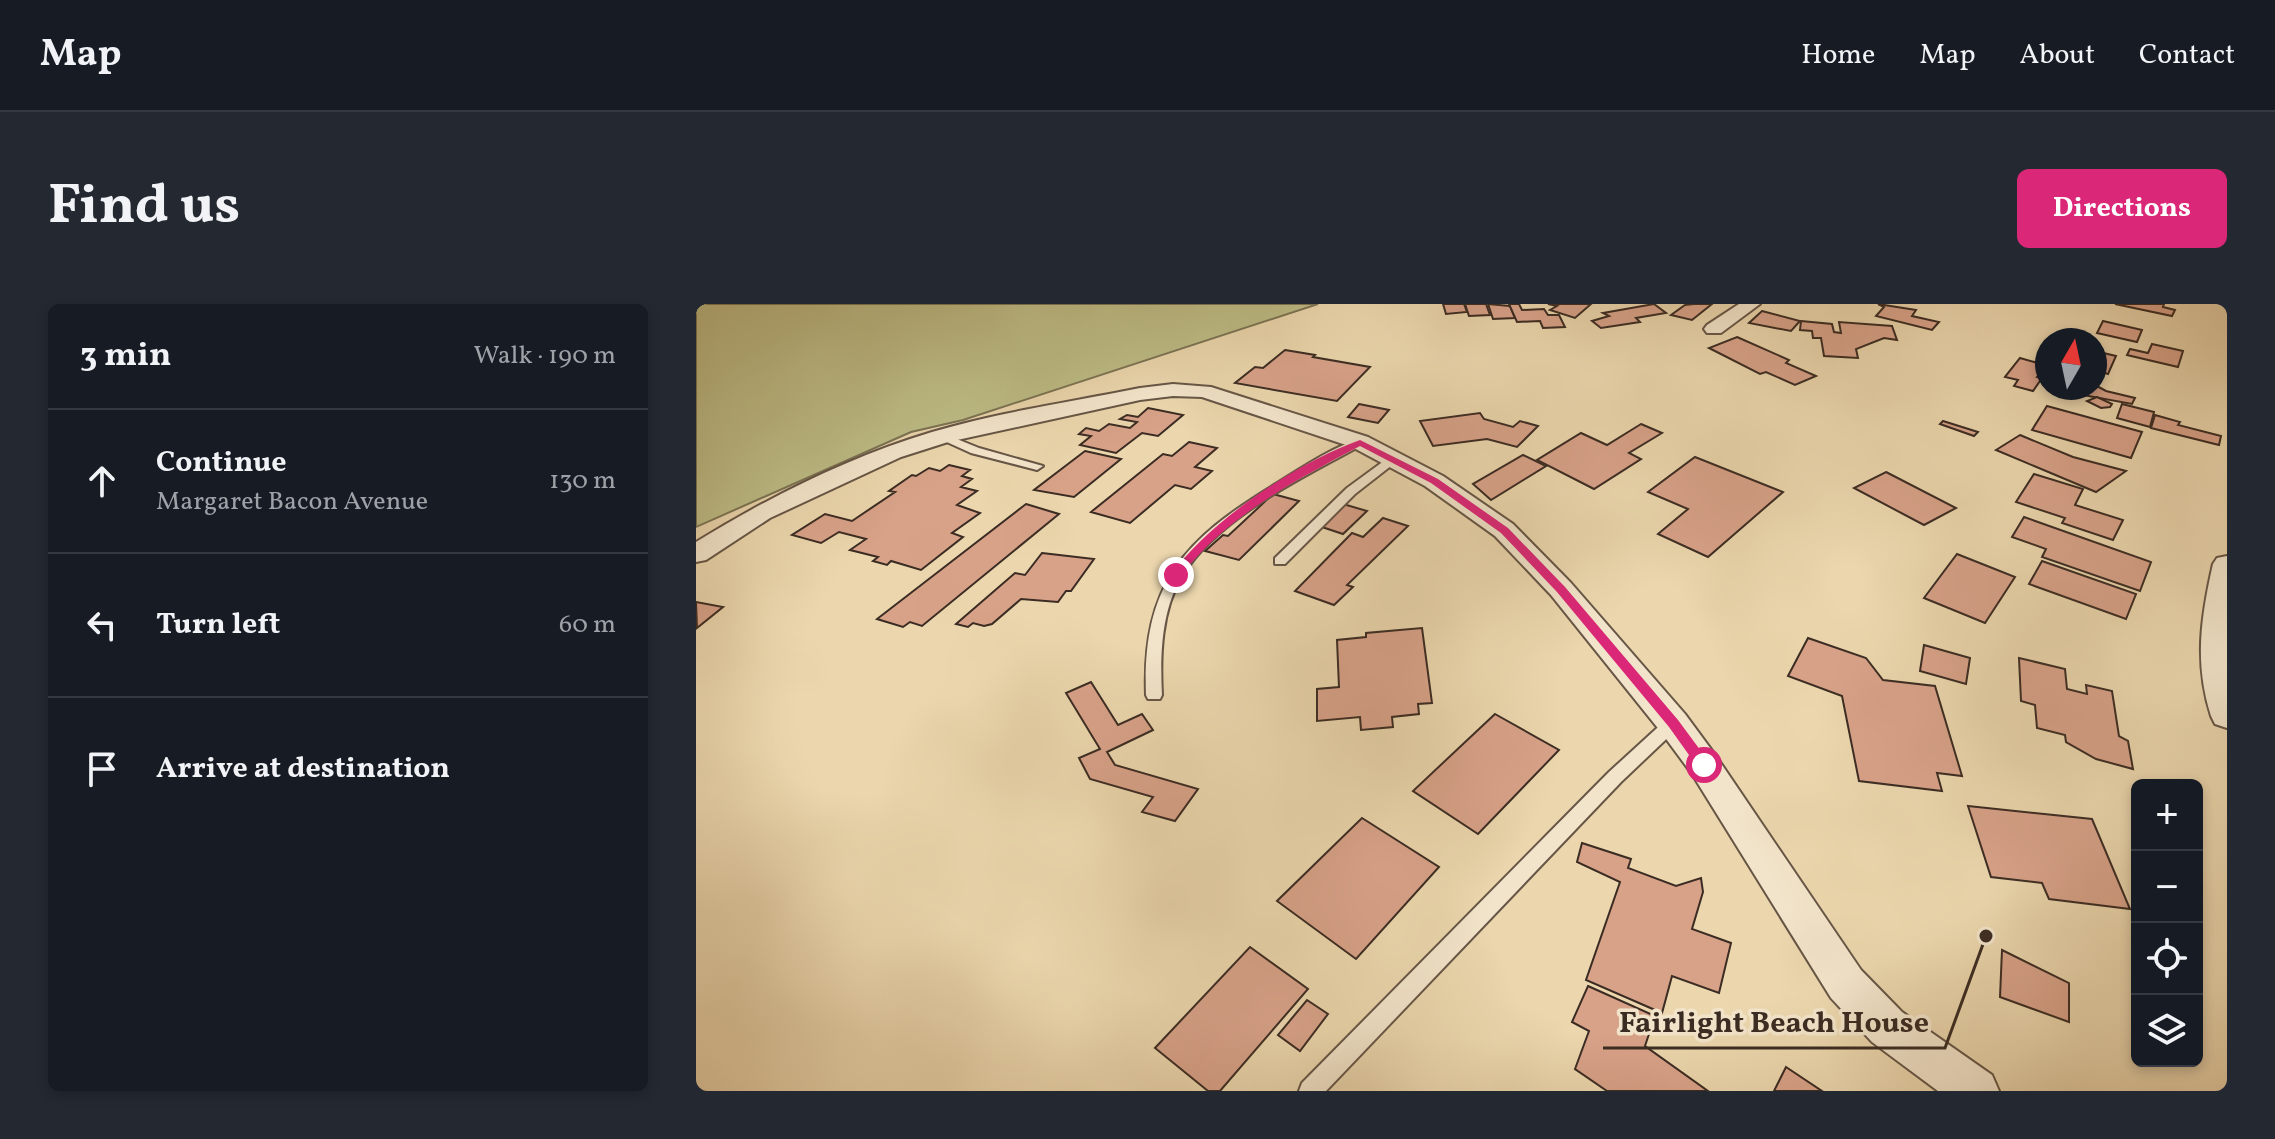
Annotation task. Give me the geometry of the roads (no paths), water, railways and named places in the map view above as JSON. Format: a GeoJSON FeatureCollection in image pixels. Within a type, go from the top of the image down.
{"type":"FeatureCollection","features":[{"type":"Feature","properties":{"kind":"street"},"geometry":{"type":"LineString","coordinates":[[1714,329],[1751,304]]}},
{"type":"Feature","properties":{"kind":"street"},"geometry":{"type":"LineString","coordinates":[[696,554],[775,507],[893,452],[942,436],[1165,390],[1204,391],[1360,442],[1434,481],[1504,530],[1561,589],[1673,723],[1846,984],[1887,1027],[1976,1091]]}},
{"type":"Feature","properties":{"kind":"street"},"geometry":{"type":"LineString","coordinates":[[2227,564],[2212,646],[2221,701],[2227,716]]}},
{"type":"Feature","properties":{"kind":"lane"},"geometry":{"type":"LineString","coordinates":[[942,436],[975,451],[1037,466]]}},
{"type":"Feature","properties":{"kind":"lane"},"geometry":{"type":"LineString","coordinates":[[1154,695],[1152,669],[1161,610],[1176,575],[1192,554],[1239,514],[1289,480],[1360,442]]}},
{"type":"Feature","properties":{"kind":"lane"},"geometry":{"type":"LineString","coordinates":[[1280,561],[1351,491],[1392,459]]}},
{"type":"Feature","properties":{"kind":"lane"},"geometry":{"type":"LineString","coordinates":[[1310,1091],[1615,777],[1673,723]]}},
{"type":"Feature","properties":{"kind":"place","name":"Fairlight Beach House"},"geometry":{"type":"Point","coordinates":[1986,936]}}]}
